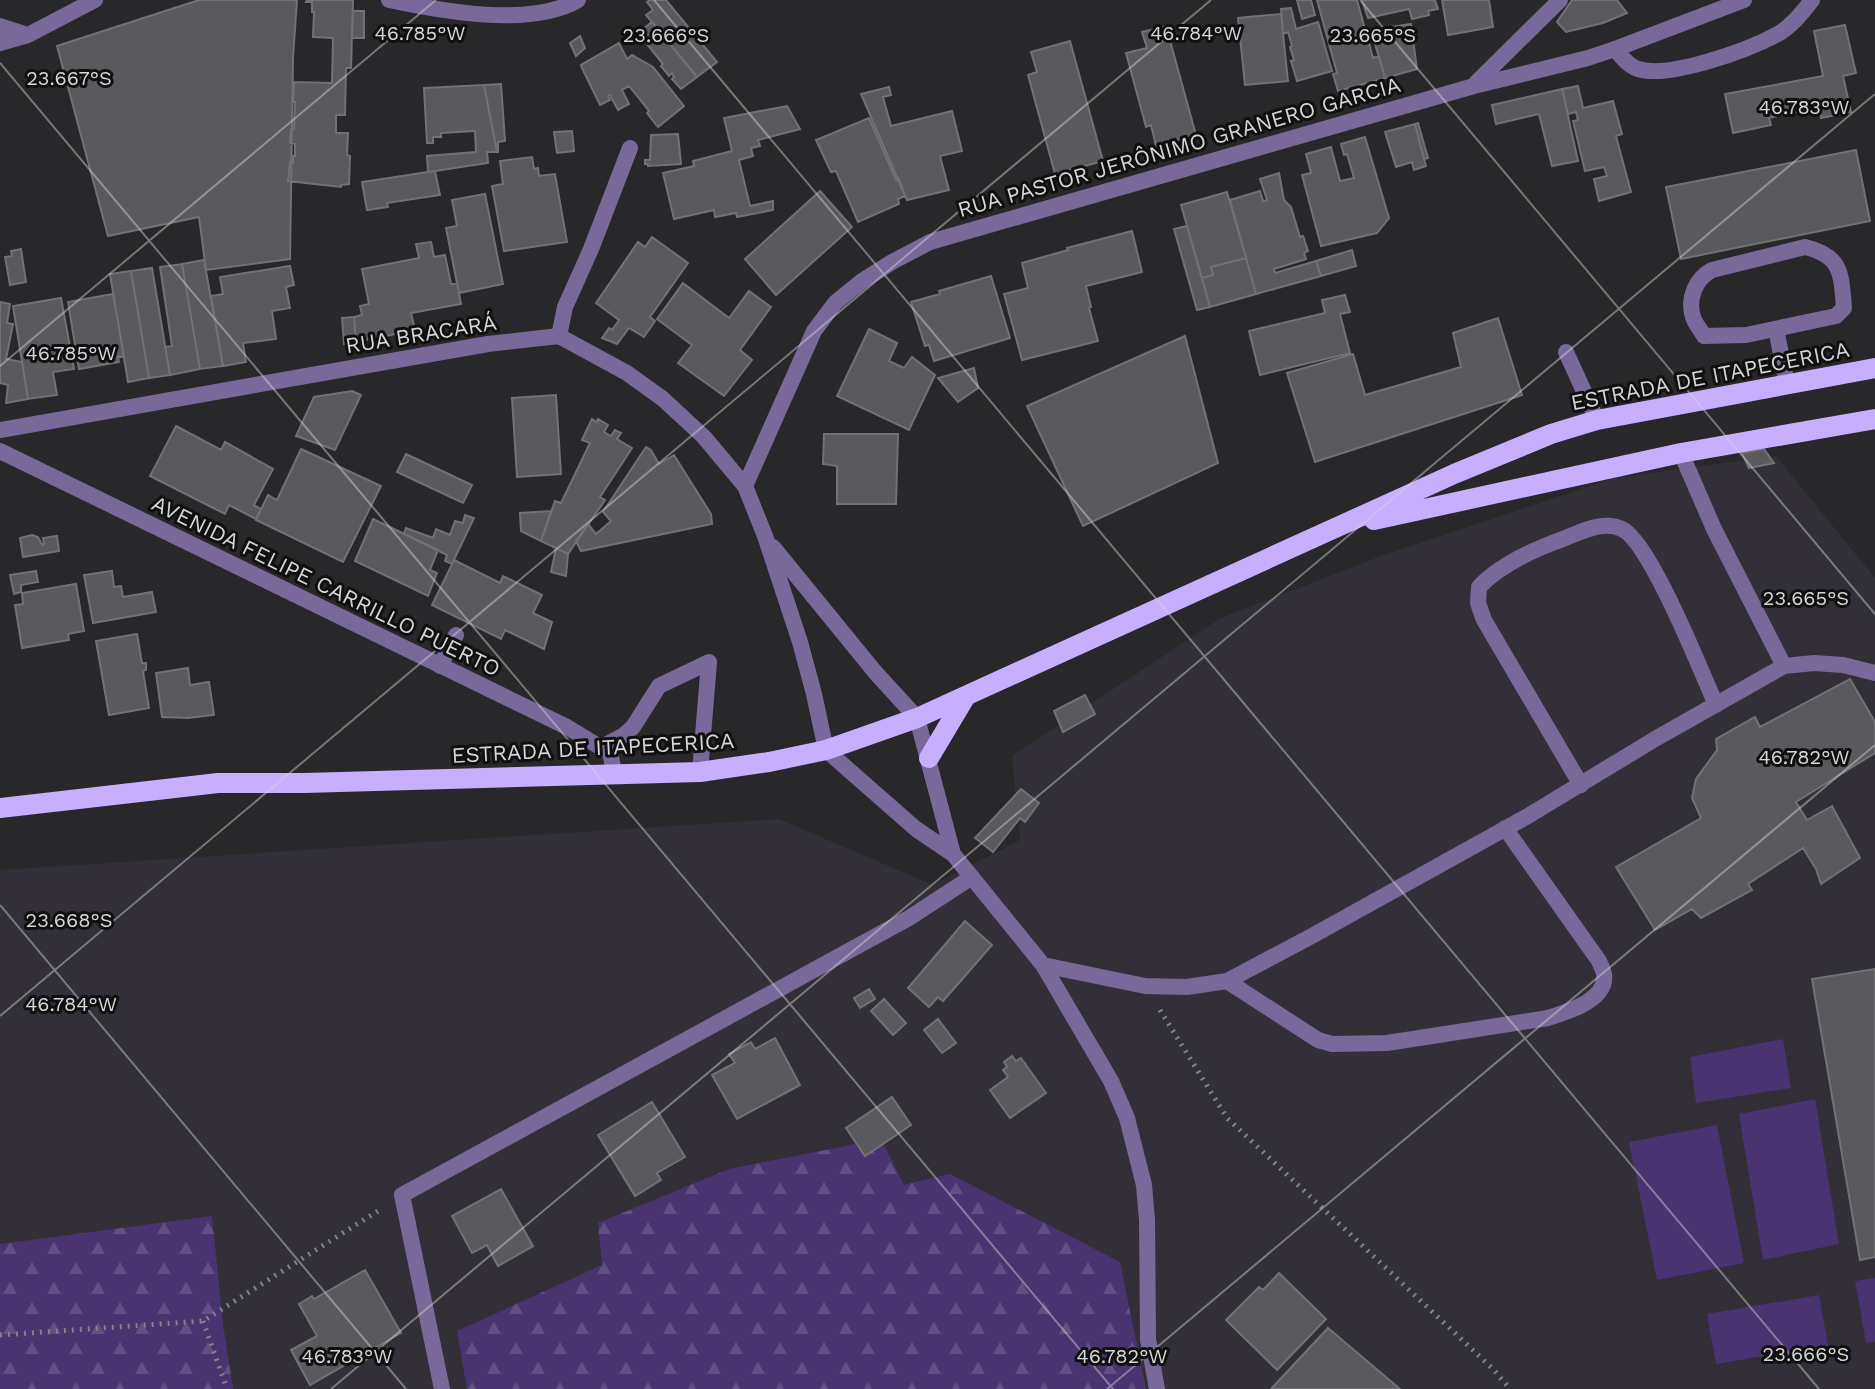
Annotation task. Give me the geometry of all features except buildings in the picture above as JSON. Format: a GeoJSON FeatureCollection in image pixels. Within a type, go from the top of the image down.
{"type":"FeatureCollection","features":[{"type":"Feature","properties":{"kind":"main road","name":"ESTRADA DE ITAPECERICA"},"geometry":{"type":"LineString","coordinates":[[0,808],[218,783],[700,772],[826,750],[917,718],[1454,474],[1551,434],[1597,420],[1875,368]]}},
{"type":"Feature","properties":{"kind":"main road","name":"ESTRADA DE ITAPECERICA"},"geometry":{"type":"LineString","coordinates":[[1335,529],[1681,453],[1875,419]]}},
{"type":"Feature","properties":{"kind":"main road"},"geometry":{"type":"LineString","coordinates":[[929,758],[966,696]]}},
{"type":"Feature","properties":{"kind":"street"},"geometry":{"type":"LineString","coordinates":[[0,43],[28,35],[95,0]]}},
{"type":"Feature","properties":{"kind":"street"},"geometry":{"type":"LineString","coordinates":[[389,0],[426,8],[520,14],[534,14],[578,0]]}},
{"type":"Feature","properties":{"kind":"street"},"geometry":{"type":"LineString","coordinates":[[1474,86],[1560,0]]}},
{"type":"Feature","properties":{"kind":"street","name":"RUA PASTOR JERÔNIMO GRANERO GARCIA"},"geometry":{"type":"LineString","coordinates":[[745,486],[814,331],[835,303],[862,281],[930,242],[1474,86],[1615,49],[1744,0]]}},
{"type":"Feature","properties":{"kind":"street"},"geometry":{"type":"LineString","coordinates":[[1615,49],[1630,65],[1642,70],[1662,71],[1734,54],[1778,34],[1800,16],[1812,0]]}},
{"type":"Feature","properties":{"kind":"street"},"geometry":{"type":"LineString","coordinates":[[0,26],[28,35]]}},
{"type":"Feature","properties":{"kind":"street"},"geometry":{"type":"LineString","coordinates":[[630,148],[565,307],[559,336],[627,373],[663,399],[704,437],[745,486],[800,642],[826,750],[916,829],[953,854],[1043,965],[1111,1081],[1127,1118],[1144,1185],[1148,1339],[1157,1389]]}},
{"type":"Feature","properties":{"kind":"street"},"geometry":{"type":"LineString","coordinates":[[1805,247],[1831,258],[1840,271],[1844,308],[1836,316],[1776,329],[1746,335],[1704,336],[1693,317],[1692,300],[1698,281],[1712,270],[1805,247]]}},
{"type":"Feature","properties":{"kind":"street"},"geometry":{"type":"LineString","coordinates":[[1776,329],[1787,384]]}},
{"type":"Feature","properties":{"kind":"street","name":"RUA BRACARÁ"},"geometry":{"type":"LineString","coordinates":[[0,430],[488,344],[559,336]]}},
{"type":"Feature","properties":{"kind":"street"},"geometry":{"type":"LineString","coordinates":[[1566,352],[1597,420]]}},
{"type":"Feature","properties":{"kind":"street","name":"AVENIDA FELIPE CARRILLO PUERTO"},"geometry":{"type":"LineString","coordinates":[[0,451],[567,727],[602,747]]}},
{"type":"Feature","properties":{"kind":"street"},"geometry":{"type":"LineString","coordinates":[[1681,453],[1714,529],[1784,666]]}},
{"type":"Feature","properties":{"kind":"street"},"geometry":{"type":"LineString","coordinates":[[1581,785],[1484,620],[1478,603],[1479,587],[1487,579],[1538,548],[1599,526],[1620,527],[1632,535],[1657,574],[1716,705]]}},
{"type":"Feature","properties":{"kind":"street"},"geometry":{"type":"LineString","coordinates":[[765,536],[875,672],[917,718],[953,854]]}},
{"type":"Feature","properties":{"kind":"street"},"geometry":{"type":"LineString","coordinates":[[440,666],[456,635]]}},
{"type":"Feature","properties":{"kind":"street"},"geometry":{"type":"LineString","coordinates":[[615,775],[613,756],[602,747],[633,727],[659,686],[709,662],[700,772]]}},
{"type":"Feature","properties":{"kind":"street"},"geometry":{"type":"LineString","coordinates":[[1043,965],[1145,986],[1187,987],[1227,981],[1505,828],[1784,666],[1814,663],[1843,665],[1875,673]]}},
{"type":"Feature","properties":{"kind":"street"},"geometry":{"type":"LineString","coordinates":[[1227,981],[1318,1040],[1332,1044],[1387,1043],[1548,1018],[1573,1011],[1592,999],[1602,986],[1604,973],[1599,961],[1505,828]]}},
{"type":"Feature","properties":{"kind":"street"},"geometry":{"type":"LineString","coordinates":[[442,1389],[402,1195],[909,918],[972,877]]}},
{"type":"Feature","properties":{"kind":"path"},"geometry":{"type":"LineString","coordinates":[[1145,986],[1227,1118],[1493,1369],[1510,1389]]}},
{"type":"Feature","properties":{"kind":"path"},"geometry":{"type":"LineString","coordinates":[[0,1335],[203,1321],[402,1195]]}},
{"type":"Feature","properties":{"kind":"path"},"geometry":{"type":"LineString","coordinates":[[203,1321],[227,1389]]}},
{"type":"Feature","properties":{"kind":"shaded area"},"geometry":{"type":"Polygon","coordinates":[[[1776,456],[1875,578],[1875,1389],[0,1389],[0,870],[779,819],[933,885],[1020,840],[1012,756],[1221,618],[1384,555],[1615,478],[1776,456]]]}},
{"type":"Feature","properties":{"kind":"green space"},"geometry":{"type":"Polygon","coordinates":[[[1783,1039],[1791,1088],[1696,1103],[1690,1057],[1783,1039]]]}},
{"type":"Feature","properties":{"kind":"green space"},"geometry":{"type":"Polygon","coordinates":[[[1815,1099],[1839,1244],[1763,1260],[1739,1114],[1815,1099]]]}},
{"type":"Feature","properties":{"kind":"green space"},"geometry":{"type":"Polygon","coordinates":[[[1717,1125],[1744,1263],[1657,1280],[1629,1142],[1717,1125]]]}},
{"type":"Feature","properties":{"kind":"green space"},"geometry":{"type":"Polygon","coordinates":[[[881,1139],[904,1185],[950,1174],[1120,1262],[1146,1389],[467,1389],[457,1331],[602,1265],[598,1223],[729,1169],[881,1139]]]}},
{"type":"Feature","properties":{"kind":"green space"},"geometry":{"type":"Polygon","coordinates":[[[212,1216],[233,1389],[0,1389],[0,1244],[212,1216]]]}},
{"type":"Feature","properties":{"kind":"green space"},"geometry":{"type":"Polygon","coordinates":[[[1875,1278],[1875,1342],[1866,1343],[1855,1281],[1875,1278]]]}},
{"type":"Feature","properties":{"kind":"green space"},"geometry":{"type":"Polygon","coordinates":[[[1819,1295],[1828,1345],[1716,1364],[1707,1314],[1819,1295]]]}}]}
